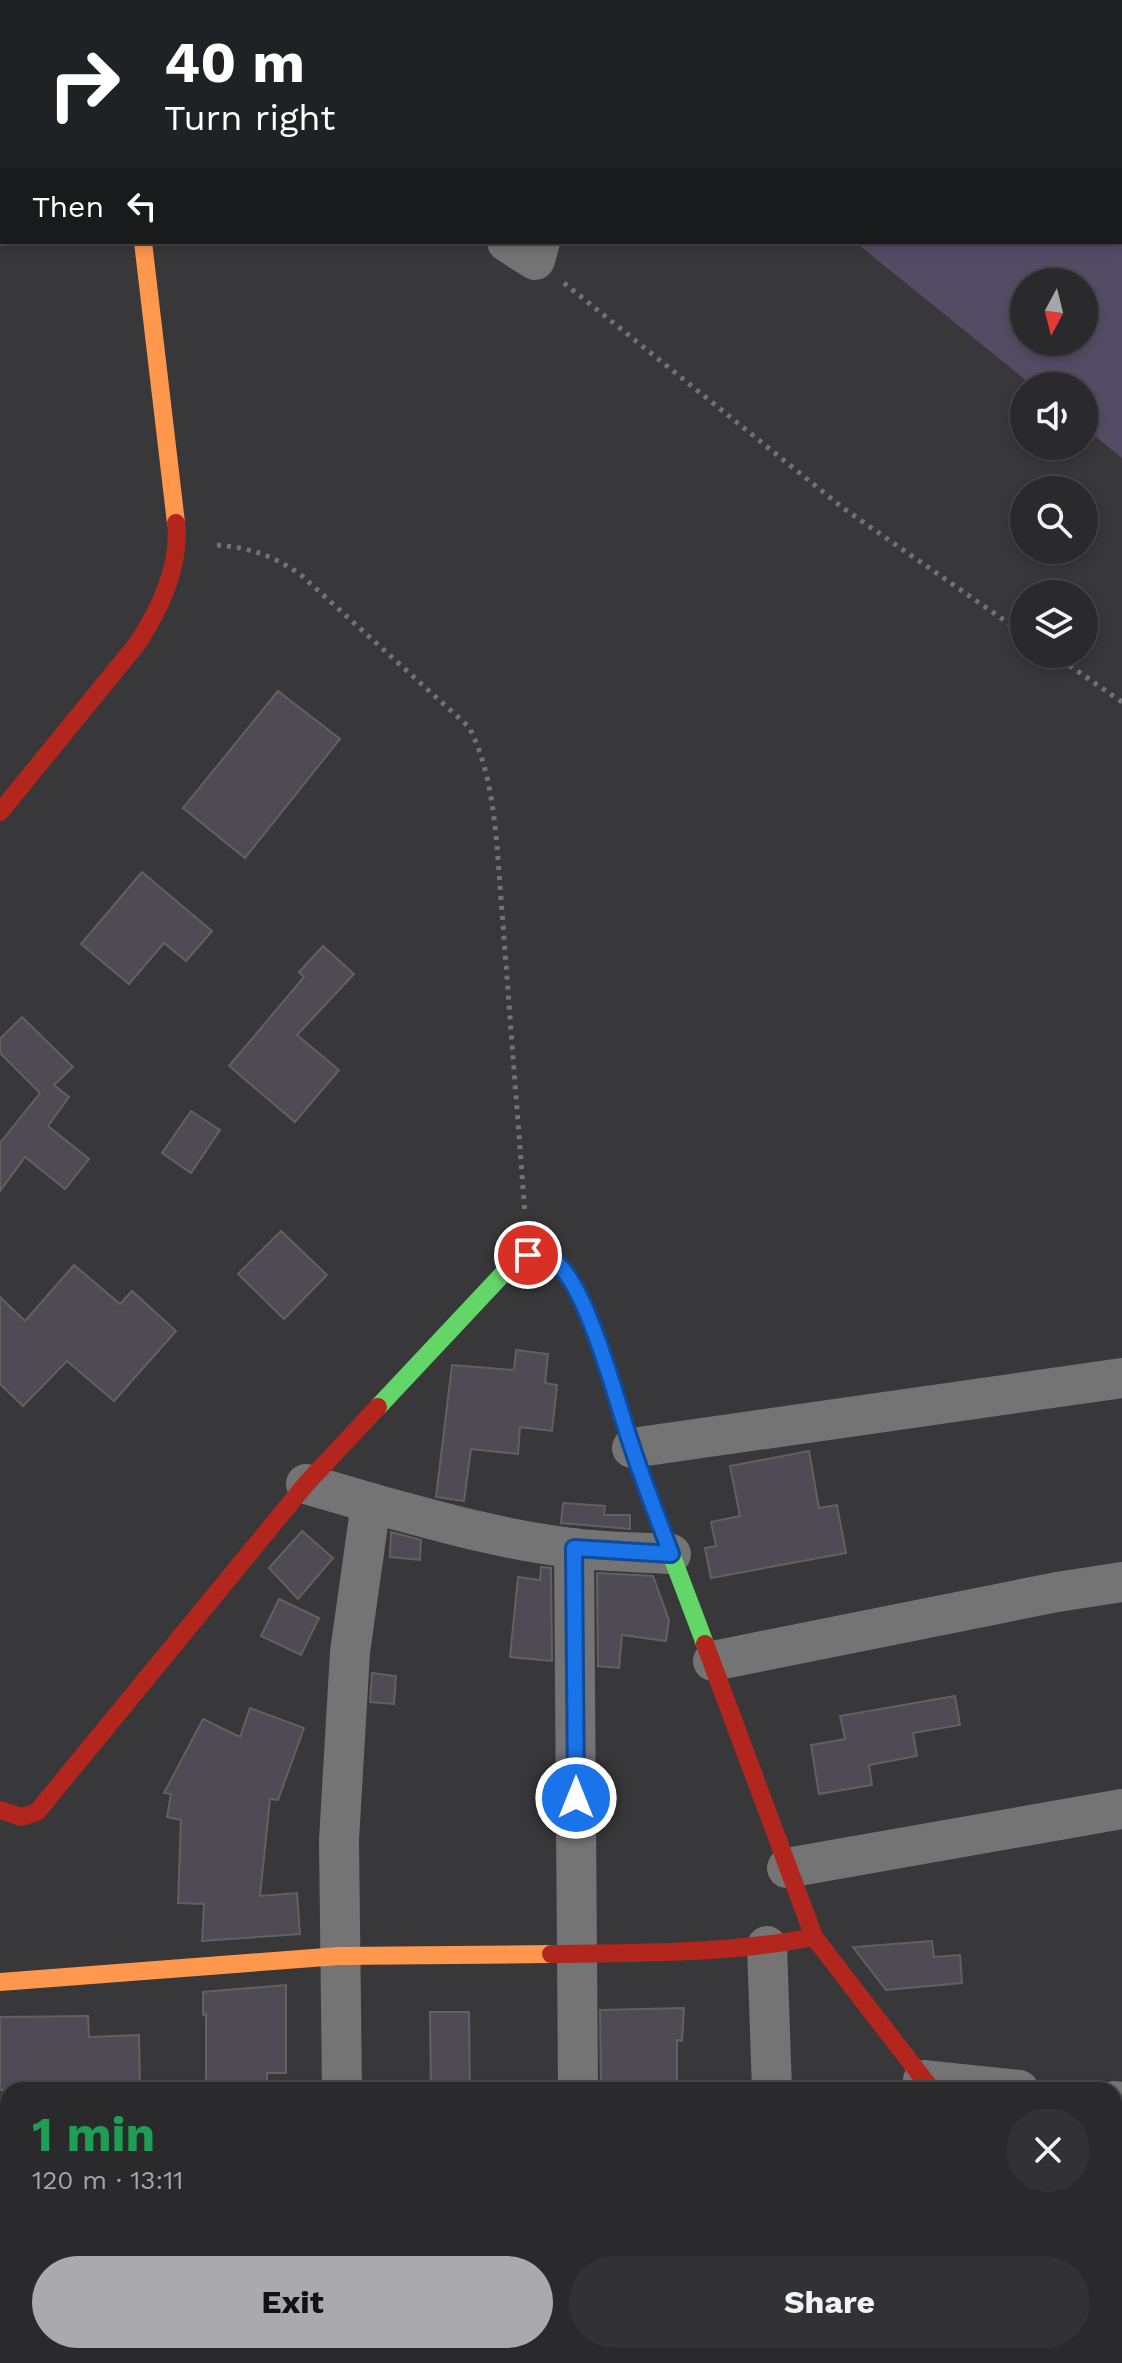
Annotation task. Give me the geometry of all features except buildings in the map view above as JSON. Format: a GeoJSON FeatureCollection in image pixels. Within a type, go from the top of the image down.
{"type":"FeatureCollection","features":[{"type":"Feature","properties":{"kind":"street"},"geometry":{"type":"LineString","coordinates":[[0,812],[143,635],[155,617],[166,590],[178,541],[143,244]]}},
{"type":"Feature","properties":{"kind":"street"},"geometry":{"type":"LineString","coordinates":[[0,1810],[21,1817],[37,1812],[306,1484],[516,1260],[528,1255],[543,1256],[556,1262],[571,1281],[588,1314],[632,1448],[814,1937],[925,2082]]}},
{"type":"Feature","properties":{"kind":"street"},"geometry":{"type":"LineString","coordinates":[[632,1448],[1122,1378]]}},
{"type":"Feature","properties":{"kind":"street"},"geometry":{"type":"LineString","coordinates":[[306,1484],[465,1529],[574,1548],[671,1554]]}},
{"type":"Feature","properties":{"kind":"street"},"geometry":{"type":"LineString","coordinates":[[342,2082],[339,1840],[350,1652],[371,1503]]}},
{"type":"Feature","properties":{"kind":"street"},"geometry":{"type":"LineString","coordinates":[[574,1548],[578,2082]]}},
{"type":"Feature","properties":{"kind":"street"},"geometry":{"type":"LineString","coordinates":[[713,1661],[1057,1592],[1122,1582]]}},
{"type":"Feature","properties":{"kind":"street"},"geometry":{"type":"LineString","coordinates":[[787,1868],[1122,1809]]}},
{"type":"Feature","properties":{"kind":"street"},"geometry":{"type":"LineString","coordinates":[[0,1982],[339,1956],[576,1954],[767,1946],[814,1937]]}},
{"type":"Feature","properties":{"kind":"street"},"geometry":{"type":"LineString","coordinates":[[767,1946],[772,2082]]}},
{"type":"Feature","properties":{"kind":"path"},"geometry":{"type":"LineString","coordinates":[[527,248],[843,508],[1010,624]]}},
{"type":"Feature","properties":{"kind":"path"},"geometry":{"type":"LineString","coordinates":[[178,541],[247,549],[278,559],[301,575],[469,727],[480,749],[493,809],[497,846],[528,1255]]}},
{"type":"Feature","properties":{"kind":"path"},"geometry":{"type":"LineString","coordinates":[[1073,668],[1122,702]]}},
{"type":"Feature","properties":{"kind":"shaded area"},"geometry":{"type":"Polygon","coordinates":[[[857,244],[1122,244],[1122,458],[1098,438],[1098,372],[1016,372],[857,244]]]}},
{"type":"Feature","properties":{"kind":"traffic: fast"},"geometry":{"type":"LineString","coordinates":[[378,1407],[516,1260],[536,1256],[556,1262],[568,1276],[591,1322],[632,1449],[705,1644]]}},
{"type":"Feature","properties":{"kind":"traffic: slow"},"geometry":{"type":"LineString","coordinates":[[143,244],[176,523]]}},
{"type":"Feature","properties":{"kind":"traffic: slow"},"geometry":{"type":"LineString","coordinates":[[0,1982],[339,1956],[551,1954]]}},
{"type":"Feature","properties":{"kind":"traffic: jam"},"geometry":{"type":"LineString","coordinates":[[0,812],[145,631],[161,602],[172,571],[176,523]]}},
{"type":"Feature","properties":{"kind":"traffic: jam"},"geometry":{"type":"LineString","coordinates":[[0,1810],[21,1817],[37,1812],[306,1484],[378,1407]]}},
{"type":"Feature","properties":{"kind":"traffic: jam"},"geometry":{"type":"LineString","coordinates":[[705,1644],[814,1937],[926,2082]]}},
{"type":"Feature","properties":{"kind":"traffic: jam"},"geometry":{"type":"LineString","coordinates":[[551,1954],[716,1950],[814,1937]]}},
{"type":"Feature","properties":{"kind":"route"},"geometry":{"type":"LineString","coordinates":[[528,1255],[543,1256],[556,1262],[571,1281],[588,1314],[671,1554],[574,1548],[576,1798]]}}]}
